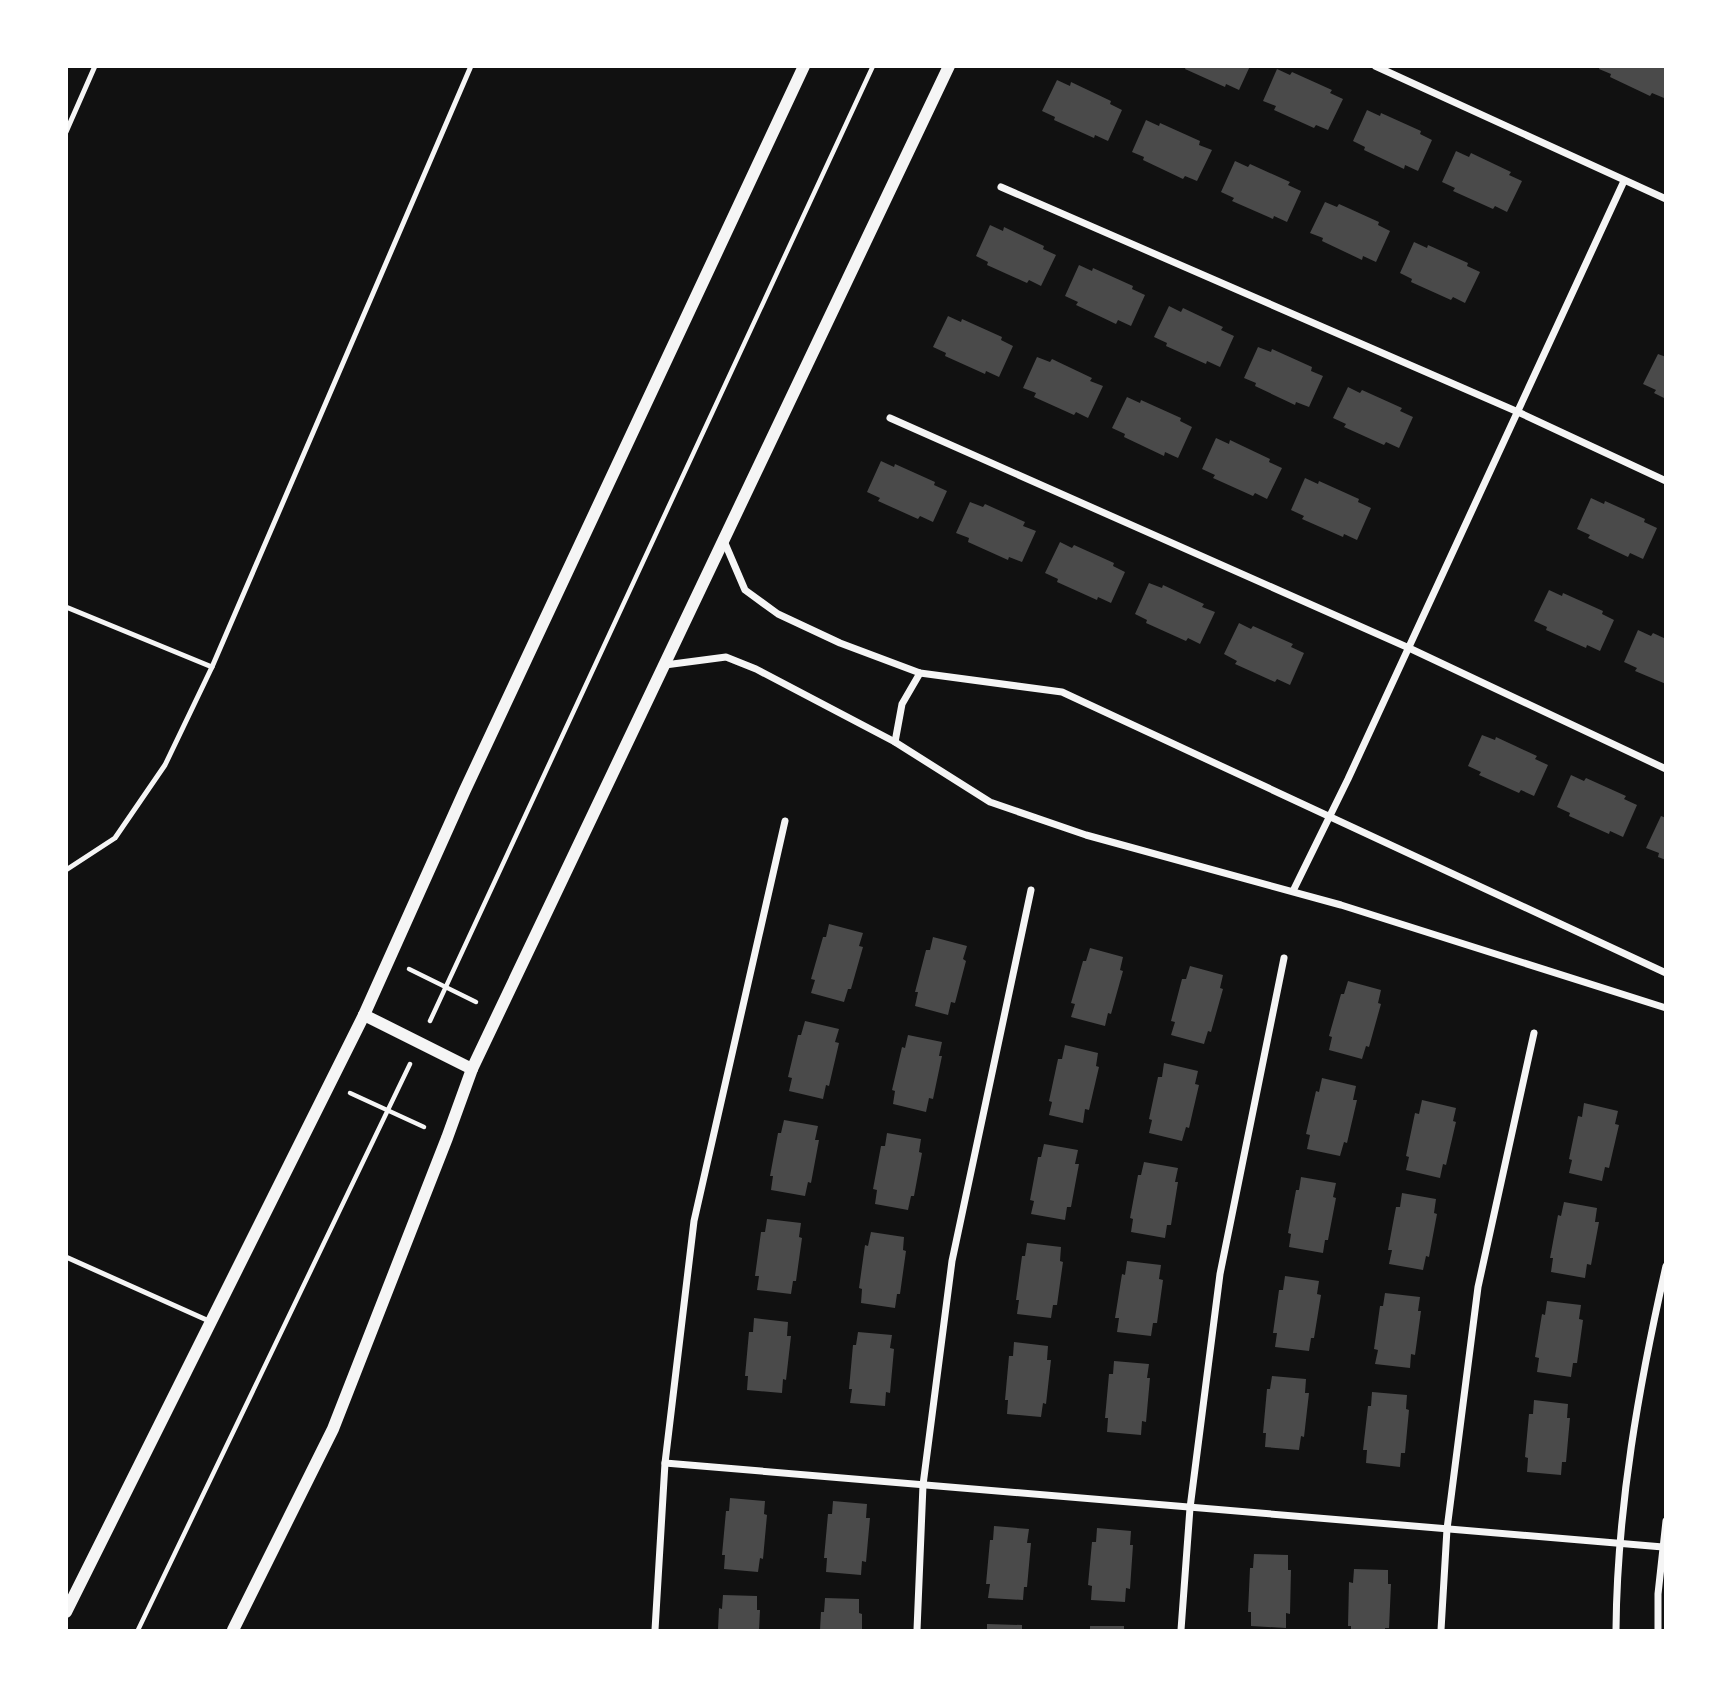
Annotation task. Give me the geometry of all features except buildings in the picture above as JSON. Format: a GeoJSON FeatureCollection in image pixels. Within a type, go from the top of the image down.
{"type":"FeatureCollection","features":[{"type":"Feature","properties":{"kind":"street"},"geometry":{"type":"LineString","coordinates":[[66,1612],[364,1015],[465,790],[804,66]]}},
{"type":"Feature","properties":{"kind":"street"},"geometry":{"type":"LineString","coordinates":[[233,1630],[333,1429],[472,1069],[949,66]]}},
{"type":"Feature","properties":{"kind":"street"},"geometry":{"type":"LineString","coordinates":[[1375,66],[1665,199]]}},
{"type":"Feature","properties":{"kind":"street"},"geometry":{"type":"LineString","coordinates":[[1293,891],[1409,649],[1625,181]]}},
{"type":"Feature","properties":{"kind":"street"},"geometry":{"type":"LineString","coordinates":[[1002,187],[1518,412],[1665,481]]}},
{"type":"Feature","properties":{"kind":"street"},"geometry":{"type":"LineString","coordinates":[[890,418],[1409,649],[1665,769]]}},
{"type":"Feature","properties":{"kind":"street"},"geometry":{"type":"LineString","coordinates":[[723,540],[746,590],[778,614],[840,643],[920,673],[1062,692],[1665,973]]}},
{"type":"Feature","properties":{"kind":"street"},"geometry":{"type":"LineString","coordinates":[[665,665],[726,657],[756,669],[895,742],[990,802],[1086,835],[1293,891],[1665,1008]]}},
{"type":"Feature","properties":{"kind":"street"},"geometry":{"type":"LineString","coordinates":[[895,742],[902,704],[920,673]]}},
{"type":"Feature","properties":{"kind":"street"},"geometry":{"type":"LineString","coordinates":[[654,1630],[665,1463],[694,1221],[785,821]]}},
{"type":"Feature","properties":{"kind":"street"},"geometry":{"type":"LineString","coordinates":[[917,1630],[923,1485],[952,1261],[1031,890]]}},
{"type":"Feature","properties":{"kind":"street"},"geometry":{"type":"LineString","coordinates":[[1181,1630],[1190,1508],[1220,1274],[1284,958]]}},
{"type":"Feature","properties":{"kind":"street"},"geometry":{"type":"LineString","coordinates":[[364,1015],[472,1069]]}},
{"type":"Feature","properties":{"kind":"street"},"geometry":{"type":"LineString","coordinates":[[1441,1630],[1447,1530],[1478,1287],[1534,1033]]}},
{"type":"Feature","properties":{"kind":"street"},"geometry":{"type":"LineString","coordinates":[[1616,1630],[1626,1492],[1646,1351],[1665,1266]]}},
{"type":"Feature","properties":{"kind":"street"},"geometry":{"type":"LineString","coordinates":[[665,1463],[1663,1547]]}},
{"type":"Feature","properties":{"kind":"street"},"geometry":{"type":"LineString","coordinates":[[1657,1630],[1665,1521]]}},
{"type":"Feature","properties":{"kind":"lane"},"geometry":{"type":"LineString","coordinates":[[66,132],[94,66]]}},
{"type":"Feature","properties":{"kind":"lane"},"geometry":{"type":"LineString","coordinates":[[66,870],[115,838],[165,765],[212,667],[471,66]]}},
{"type":"Feature","properties":{"kind":"lane"},"geometry":{"type":"LineString","coordinates":[[66,607],[212,667]]}},
{"type":"Feature","properties":{"kind":"lane"},"geometry":{"type":"LineString","coordinates":[[66,1257],[212,1323]]}},
{"type":"Feature","properties":{"kind":"path"},"geometry":{"type":"LineString","coordinates":[[138,1630],[420,1043],[873,66]]}},
{"type":"Feature","properties":{"kind":"path"},"geometry":{"type":"LineString","coordinates":[[389,959],[499,1013]]}},
{"type":"Feature","properties":{"kind":"path"},"geometry":{"type":"LineString","coordinates":[[330,1083],[447,1138]]}}]}
